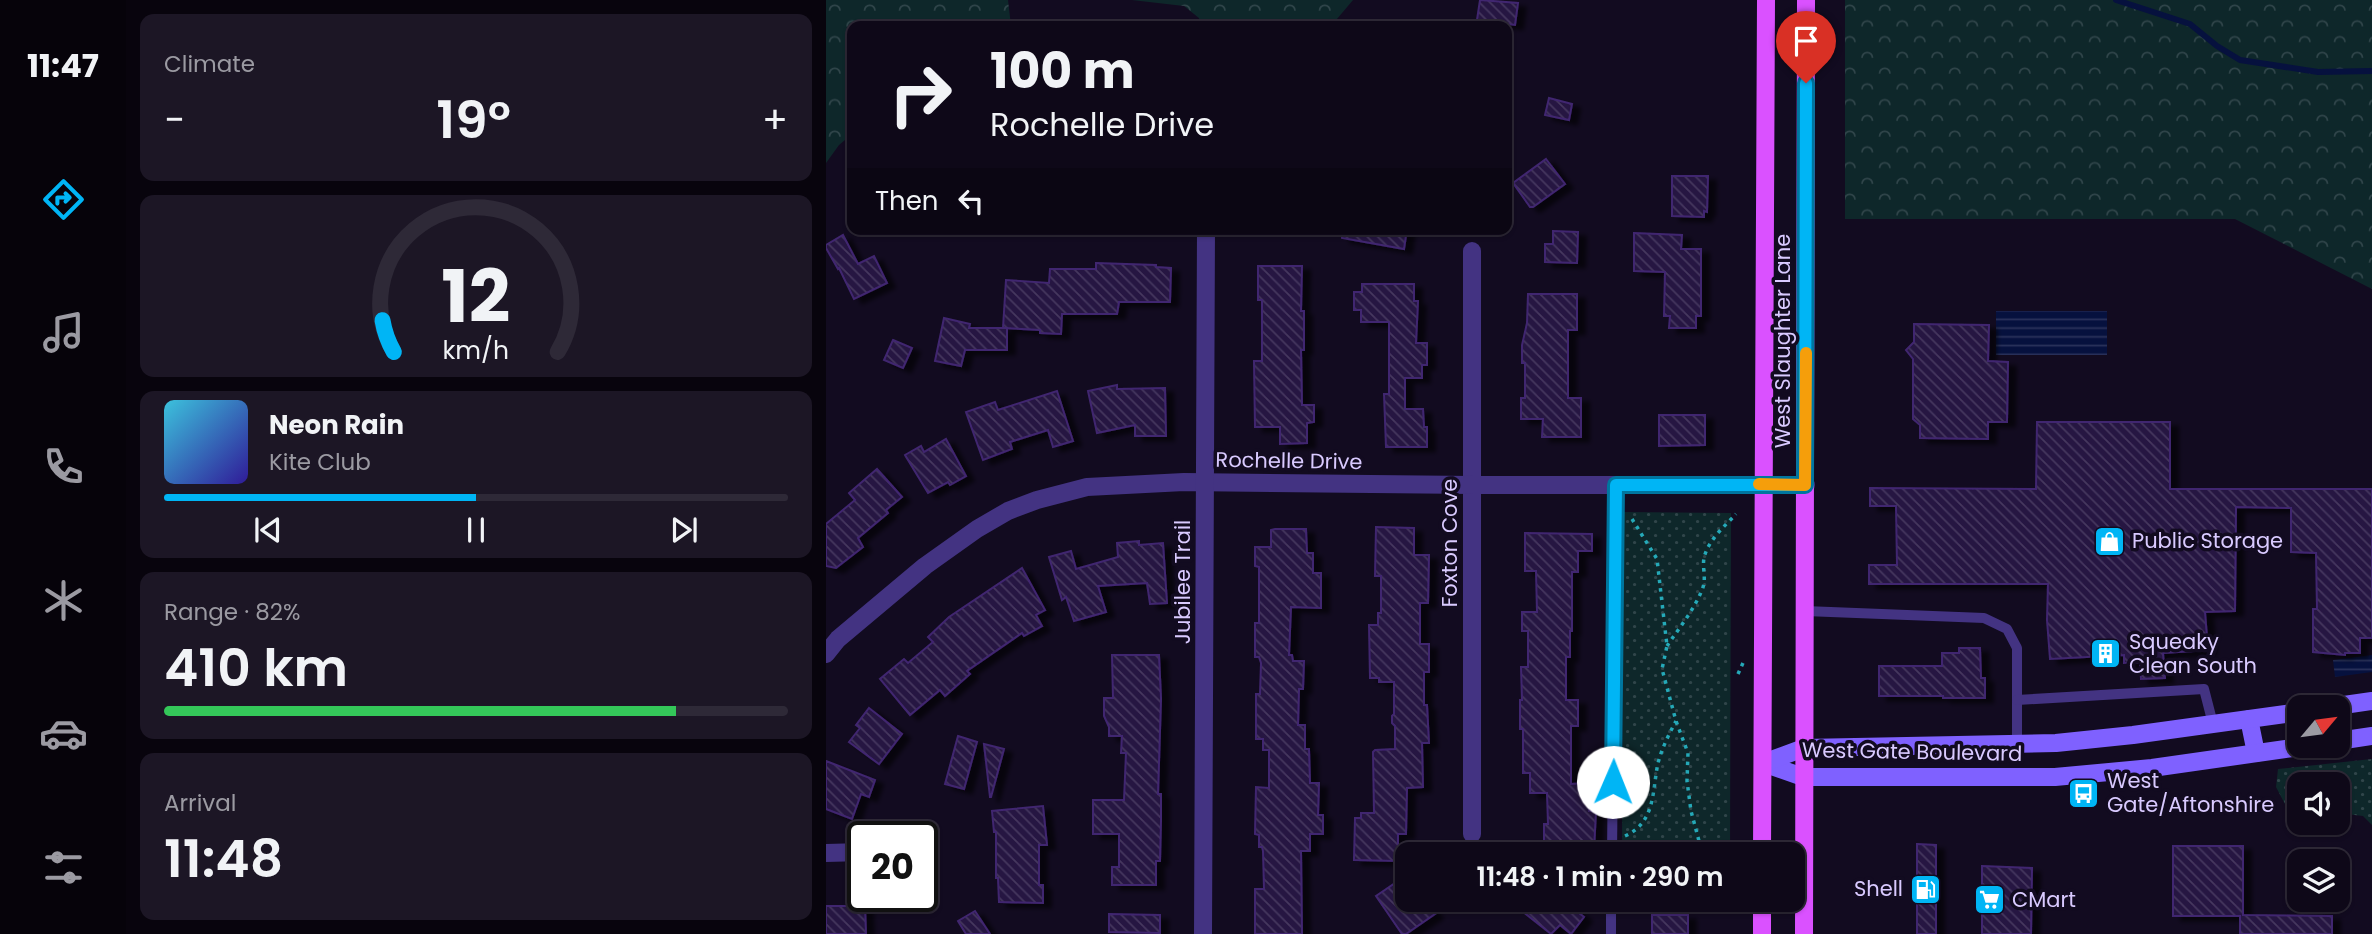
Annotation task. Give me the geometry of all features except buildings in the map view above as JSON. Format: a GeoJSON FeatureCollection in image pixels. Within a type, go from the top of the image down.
{"type":"FeatureCollection","features":[{"type":"Feature","properties":{"kind":"main road","name":"West Slaughter Lane"},"geometry":{"type":"LineString","coordinates":[[1762,842],[1766,0]]}},
{"type":"Feature","properties":{"kind":"main road","name":"West Slaughter Lane"},"geometry":{"type":"LineString","coordinates":[[1804,934],[1806,0]]}},
{"type":"Feature","properties":{"kind":"main road"},"geometry":{"type":"LineString","coordinates":[[2350,704],[2372,701]]}},
{"type":"Feature","properties":{"kind":"main road","name":"West Gate Boulevard"},"geometry":{"type":"LineString","coordinates":[[1763,763],[1804,748],[2017,744],[2101,739],[2287,714]]}},
{"type":"Feature","properties":{"kind":"main road"},"geometry":{"type":"LineString","coordinates":[[2249,719],[2256,753]]}},
{"type":"Feature","properties":{"kind":"main road"},"geometry":{"type":"LineString","coordinates":[[2350,739],[2372,736]]}},
{"type":"Feature","properties":{"kind":"main road","name":"West Gate Boulevard"},"geometry":{"type":"LineString","coordinates":[[1763,763],[1803,777],[2055,777],[2104,774],[2287,749]]}},
{"type":"Feature","properties":{"kind":"main road"},"geometry":{"type":"LineString","coordinates":[[1762,912],[1762,934]]}},
{"type":"Feature","properties":{"kind":"street","name":"Jubilee Trail"},"geometry":{"type":"LineString","coordinates":[[1203,934],[1206,235]]}},
{"type":"Feature","properties":{"kind":"street","name":"Foxton Cove"},"geometry":{"type":"LineString","coordinates":[[1472,251],[1472,834]]}},
{"type":"Feature","properties":{"kind":"street","name":"Rochelle Drive"},"geometry":{"type":"LineString","coordinates":[[826,654],[832,633],[977,529],[1008,511],[1087,487],[1205,483],[1805,485]]}},
{"type":"Feature","properties":{"kind":"street"},"geometry":{"type":"LineString","coordinates":[[826,853],[847,852]]}},
{"type":"Feature","properties":{"kind":"lane"},"geometry":{"type":"LineString","coordinates":[[1612,842],[1616,485]]}},
{"type":"Feature","properties":{"kind":"lane"},"geometry":{"type":"LineString","coordinates":[[1805,611],[1984,618],[2007,629],[2017,648],[2017,744]]}},
{"type":"Feature","properties":{"kind":"lane"},"geometry":{"type":"LineString","coordinates":[[2017,699],[2204,689],[2213,723]]}},
{"type":"Feature","properties":{"kind":"lane"},"geometry":{"type":"LineString","coordinates":[[1611,912],[1611,934]]}},
{"type":"Feature","properties":{"kind":"path"},"geometry":{"type":"LineString","coordinates":[[1667,646],[1701,593],[1706,581],[1703,561],[1706,553],[1715,537],[1736,513]]}},
{"type":"Feature","properties":{"kind":"path"},"geometry":{"type":"LineString","coordinates":[[1636,528],[1657,559],[1667,646],[1662,669],[1688,753],[1690,811],[1701,842]]}},
{"type":"Feature","properties":{"kind":"path"},"geometry":{"type":"LineString","coordinates":[[1612,837],[1626,836],[1635,831],[1649,814],[1658,762],[1676,721]]}},
{"type":"Feature","properties":{"kind":"green space"},"geometry":{"type":"Polygon","coordinates":[[[826,0],[1008,0],[1010,21],[847,21],[847,138],[826,163],[826,0]]]}},
{"type":"Feature","properties":{"kind":"green space"},"geometry":{"type":"Polygon","coordinates":[[[1132,0],[1353,0],[1335,21],[1199,21],[1184,6],[1132,0]]]}},
{"type":"Feature","properties":{"kind":"green space"},"geometry":{"type":"Polygon","coordinates":[[[1845,0],[2372,0],[2372,289],[2235,219],[1845,219],[1845,0]]]}},
{"type":"Feature","properties":{"kind":"green space"},"geometry":{"type":"Polygon","coordinates":[[[1623,512],[1731,513],[1730,842],[1622,842],[1623,512]]]}},
{"type":"Feature","properties":{"kind":"green space"},"geometry":{"type":"Polygon","coordinates":[[[2372,759],[2372,825],[2363,816],[2350,814],[2350,772],[2287,772],[2287,808],[2276,787],[2278,769],[2372,759]]]}},
{"type":"Feature","properties":{"kind":"shaded area"},"geometry":{"type":"Polygon","coordinates":[[[1996,311],[2107,311],[2107,355],[1996,355],[1996,311]]]}},
{"type":"Feature","properties":{"kind":"shaded area"},"geometry":{"type":"Polygon","coordinates":[[[2372,655],[2372,672],[2335,677],[2333,660],[2372,655]]]}},
{"type":"Feature","properties":{"kind":"waterway"},"geometry":{"type":"LineString","coordinates":[[2116,0],[2190,24],[2240,60],[2318,72],[2372,71]]}},
{"type":"Feature","properties":{"kind":"slow traffic"},"geometry":{"type":"LineString","coordinates":[[1759,484],[1805,485],[1806,353]]}},
{"type":"Feature","properties":{"kind":"place","name":"Public Storage"},"geometry":{"type":"Point","coordinates":[2109,541]}},
{"type":"Feature","properties":{"kind":"place","name":"Squeaky Clean South"},"geometry":{"type":"Point","coordinates":[2106,654]}},
{"type":"Feature","properties":{"kind":"place","name":"West Gate/Aftonshire"},"geometry":{"type":"Point","coordinates":[2084,793]}},
{"type":"Feature","properties":{"kind":"place","name":"Shell"},"geometry":{"type":"Point","coordinates":[1926,889]}},
{"type":"Feature","properties":{"kind":"place","name":"CMart"},"geometry":{"type":"Point","coordinates":[1989,900]}},
{"type":"Feature","properties":{"kind":"route"},"geometry":{"type":"LineString","coordinates":[[1613,782],[1616,485],[1805,485],[1806,83]]}}]}
